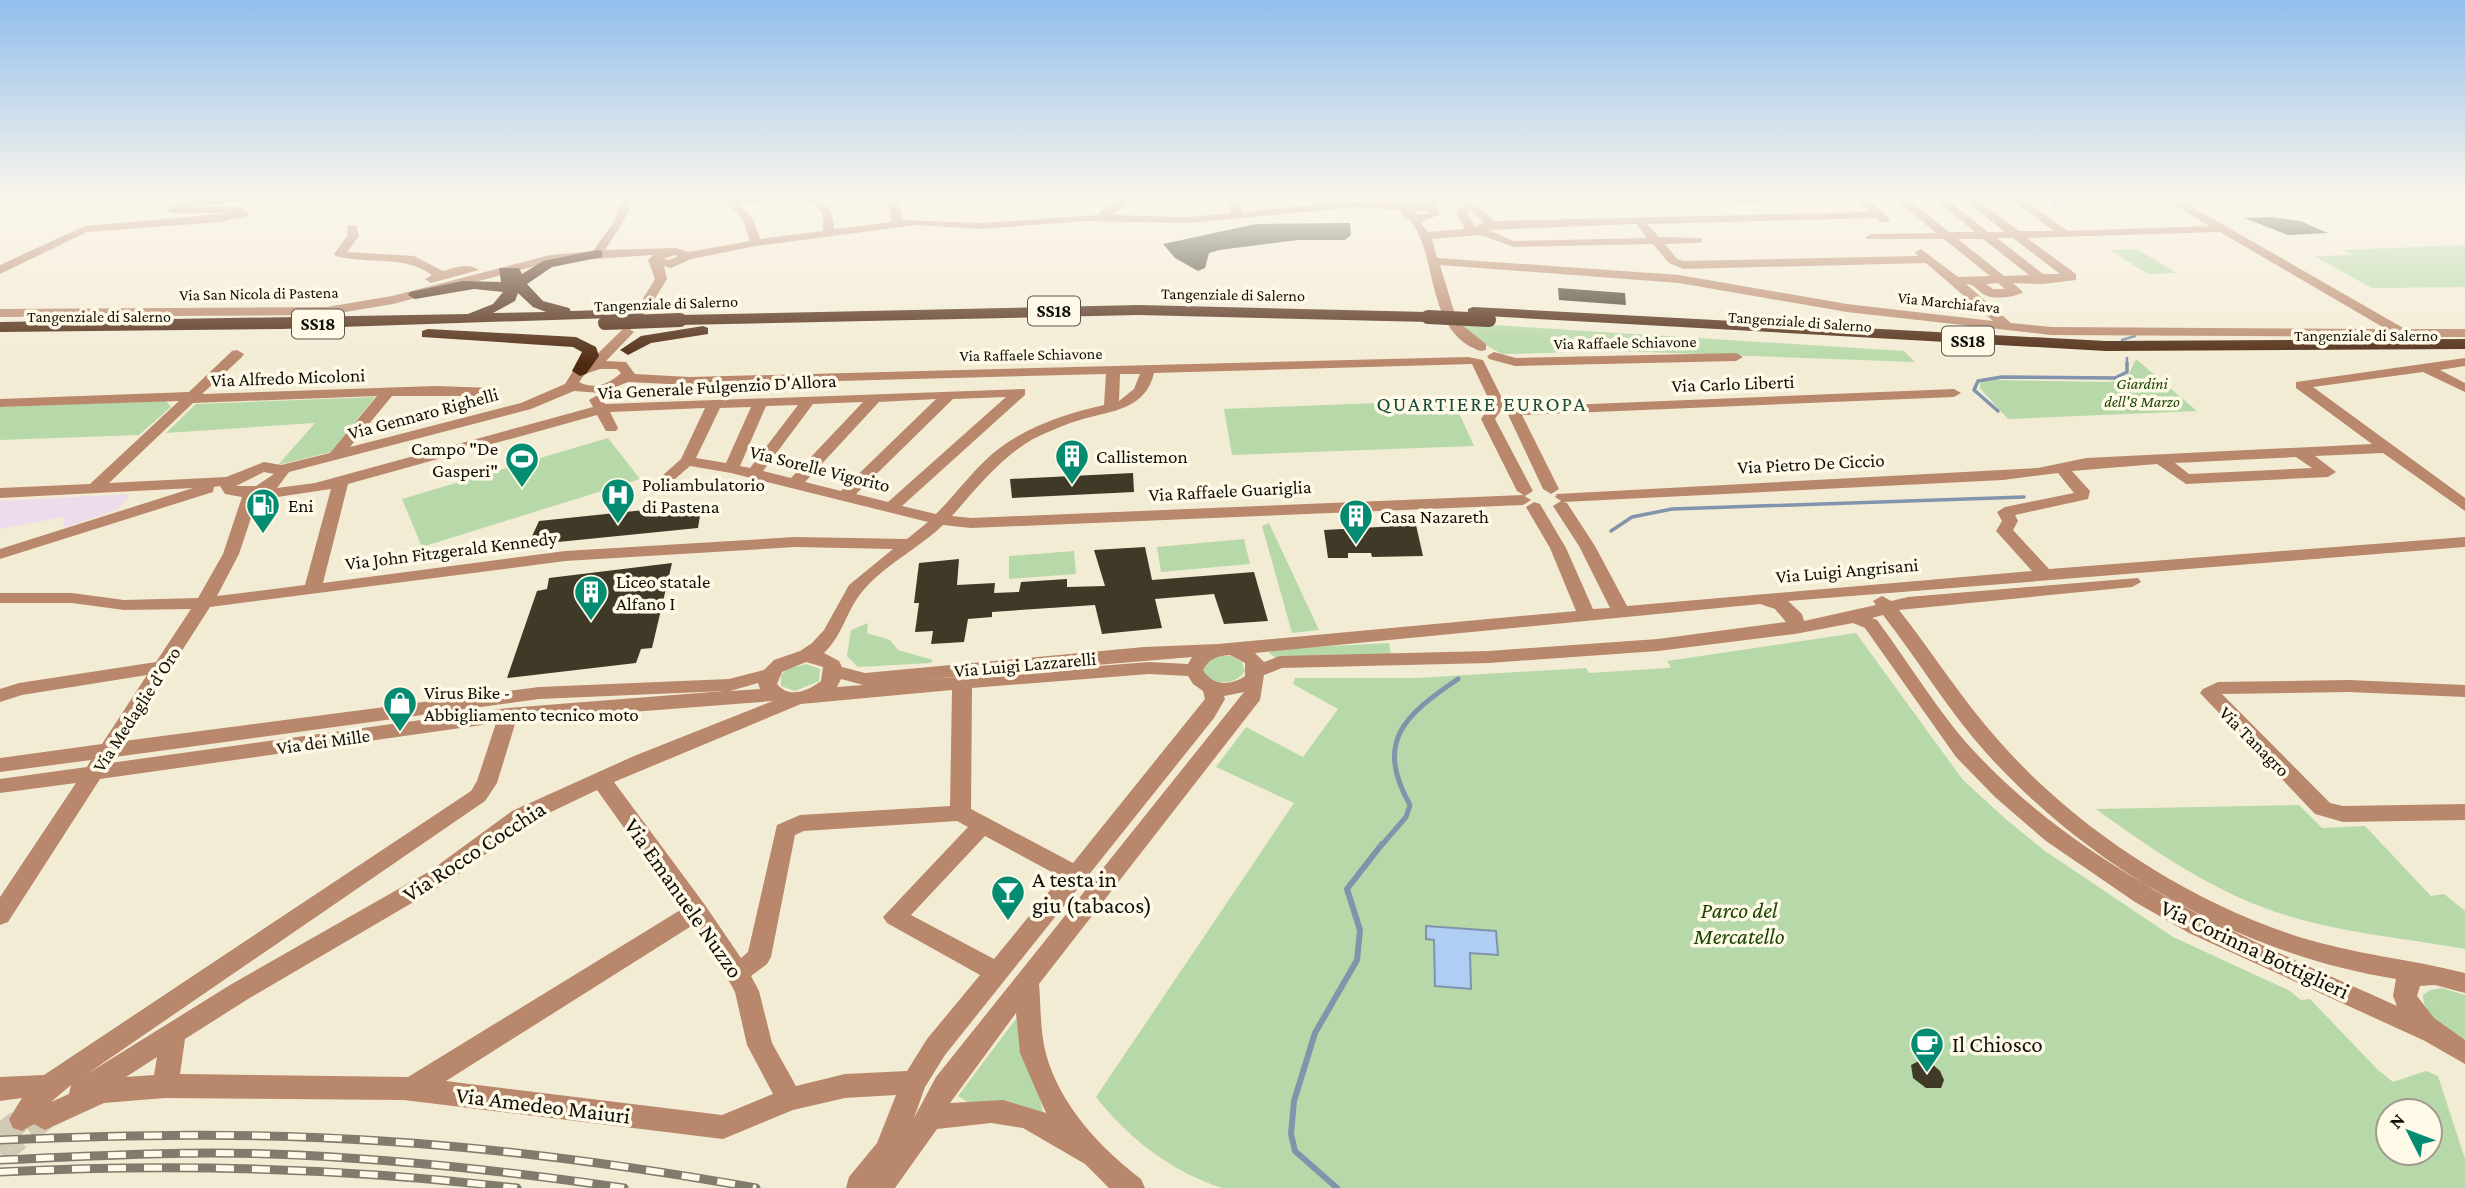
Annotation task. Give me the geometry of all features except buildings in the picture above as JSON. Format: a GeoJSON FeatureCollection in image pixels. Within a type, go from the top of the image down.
{"type":"FeatureCollection","features":[{"type":"Feature","properties":{"kind":"highway"},"geometry":{"type":"LineString","coordinates":[[415,295],[473,284],[497,285],[509,274],[603,253]]}},
{"type":"Feature","properties":{"kind":"highway"},"geometry":{"type":"LineString","coordinates":[[509,274],[529,298],[549,308],[639,312]]}},
{"type":"Feature","properties":{"kind":"highway"},"geometry":{"type":"LineString","coordinates":[[374,326],[476,314],[504,303],[511,294],[509,274]]}},
{"type":"Feature","properties":{"kind":"highway","name":"Tangenziale di Salerno"},"geometry":{"type":"LineString","coordinates":[[0,334],[605,323],[682,317],[1090,304],[1427,314],[1489,320],[2038,351],[2465,352]]}},
{"type":"Feature","properties":{"kind":"highway","name":"Tangenziale di Salerno"},"geometry":{"type":"LineString","coordinates":[[0,327],[374,326],[639,312],[682,317],[1152,310],[1427,314],[1473,312],[2093,345],[2465,345]]}},
{"type":"Feature","properties":{"kind":"highway"},"geometry":{"type":"LineString","coordinates":[[628,350],[647,340],[676,334],[875,315]]}},
{"type":"Feature","properties":{"kind":"highway"},"geometry":{"type":"LineString","coordinates":[[374,326],[576,342],[590,350],[591,356],[583,378]]}},
{"type":"Feature","properties":{"kind":"street"},"geometry":{"type":"LineString","coordinates":[[0,270],[36,252]]}},
{"type":"Feature","properties":{"kind":"street"},"geometry":{"type":"LineString","coordinates":[[341,252],[407,257],[425,263],[442,276]]}},
{"type":"Feature","properties":{"kind":"street"},"geometry":{"type":"LineString","coordinates":[[659,284],[661,276],[657,257],[696,252]]}},
{"type":"Feature","properties":{"kind":"street"},"geometry":{"type":"LineString","coordinates":[[1433,252],[1445,307],[1455,328],[1514,411],[1622,613]]}},
{"type":"Feature","properties":{"kind":"street"},"geometry":{"type":"LineString","coordinates":[[1666,252],[1673,261],[1683,264],[1930,259]]}},
{"type":"Feature","properties":{"kind":"street"},"geometry":{"type":"LineString","coordinates":[[1922,252],[2006,325]]}},
{"type":"Feature","properties":{"kind":"street"},"geometry":{"type":"LineString","coordinates":[[1965,252],[2017,292],[1990,293],[1975,281]]}},
{"type":"Feature","properties":{"kind":"street"},"geometry":{"type":"LineString","coordinates":[[2007,252],[2043,280]]}},
{"type":"Feature","properties":{"kind":"street"},"geometry":{"type":"LineString","coordinates":[[1955,281],[2072,277],[2040,252]]}},
{"type":"Feature","properties":{"kind":"street"},"geometry":{"type":"LineString","coordinates":[[2263,252],[2402,333]]}},
{"type":"Feature","properties":{"kind":"street"},"geometry":{"type":"LineString","coordinates":[[603,253],[682,254]]}},
{"type":"Feature","properties":{"kind":"street"},"geometry":{"type":"LineString","coordinates":[[603,253],[656,262]]}},
{"type":"Feature","properties":{"kind":"street"},"geometry":{"type":"LineString","coordinates":[[639,312],[682,254]]}},
{"type":"Feature","properties":{"kind":"street","name":"Via Marchiafava"},"geometry":{"type":"LineString","coordinates":[[1433,261],[1679,279],[1847,308],[2088,332],[2465,333]]}},
{"type":"Feature","properties":{"kind":"street"},"geometry":{"type":"LineString","coordinates":[[432,290],[425,283],[442,276],[473,270],[509,274]]}},
{"type":"Feature","properties":{"kind":"street","name":"Via San Nicola di Pastena"},"geometry":{"type":"LineString","coordinates":[[0,313],[327,311],[509,274]]}},
{"type":"Feature","properties":{"kind":"street"},"geometry":{"type":"LineString","coordinates":[[1455,328],[1478,358],[1498,404],[1488,419],[1527,499],[1558,548],[1588,617]]}},
{"type":"Feature","properties":{"kind":"street"},"geometry":{"type":"LineString","coordinates":[[628,332],[627,374],[611,386],[583,378],[628,332]]}},
{"type":"Feature","properties":{"kind":"street"},"geometry":{"type":"LineString","coordinates":[[94,489],[237,354]]}},
{"type":"Feature","properties":{"kind":"street","name":"Via Raffaele Schiavone"},"geometry":{"type":"LineString","coordinates":[[583,378],[614,364],[627,374],[689,380],[1478,358],[1499,367],[1515,362],[1736,357]]}},
{"type":"Feature","properties":{"kind":"street"},"geometry":{"type":"LineString","coordinates":[[2465,362],[2301,385],[2465,506]]}},
{"type":"Feature","properties":{"kind":"street"},"geometry":{"type":"LineString","coordinates":[[804,697],[828,685],[837,656],[839,625],[852,592],[939,520],[991,463],[1009,448],[1054,424],[1132,399],[1172,368]]}},
{"type":"Feature","properties":{"kind":"street"},"geometry":{"type":"LineString","coordinates":[[2426,368],[2465,388]]}},
{"type":"Feature","properties":{"kind":"street"},"geometry":{"type":"LineString","coordinates":[[1110,369],[1114,376],[1111,407]]}},
{"type":"Feature","properties":{"kind":"street"},"geometry":{"type":"LineString","coordinates":[[1132,399],[1140,391],[1144,369]]}},
{"type":"Feature","properties":{"kind":"street"},"geometry":{"type":"LineString","coordinates":[[1111,407],[1128,389],[1133,376],[1144,369]]}},
{"type":"Feature","properties":{"kind":"street"},"geometry":{"type":"LineString","coordinates":[[583,378],[595,395],[611,428]]}},
{"type":"Feature","properties":{"kind":"street","name":"Via Gennaro Righelli"},"geometry":{"type":"LineString","coordinates":[[281,470],[526,406],[583,378]]}},
{"type":"Feature","properties":{"kind":"street","name":"Via Alfredo Micoloni"},"geometry":{"type":"LineString","coordinates":[[336,455],[388,392]]}},
{"type":"Feature","properties":{"kind":"street","name":"Via Alfredo Micoloni"},"geometry":{"type":"LineString","coordinates":[[0,403],[388,392],[493,392]]}},
{"type":"Feature","properties":{"kind":"street","name":"Via Generale Fulgenzio D'Allora"},"geometry":{"type":"LineString","coordinates":[[251,494],[300,491],[600,410],[1020,392],[892,507]]}},
{"type":"Feature","properties":{"kind":"street","name":"Via Carlo Liberti"},"geometry":{"type":"LineString","coordinates":[[1514,411],[1954,393]]}},
{"type":"Feature","properties":{"kind":"street"},"geometry":{"type":"LineString","coordinates":[[845,496],[949,395]]}},
{"type":"Feature","properties":{"kind":"street"},"geometry":{"type":"LineString","coordinates":[[794,484],[876,397]]}},
{"type":"Feature","properties":{"kind":"street"},"geometry":{"type":"LineString","coordinates":[[753,474],[809,400]]}},
{"type":"Feature","properties":{"kind":"street"},"geometry":{"type":"LineString","coordinates":[[731,468],[761,401]]}},
{"type":"Feature","properties":{"kind":"street"},"geometry":{"type":"LineString","coordinates":[[670,476],[689,461],[715,403]]}},
{"type":"Feature","properties":{"kind":"street","name":"Via Pietro De Ciccio"},"geometry":{"type":"LineString","coordinates":[[1527,499],[1551,509],[1558,497],[2003,475],[2062,469],[2086,463],[2388,448]]}},
{"type":"Feature","properties":{"kind":"street"},"geometry":{"type":"LineString","coordinates":[[2161,459],[2186,480],[2328,472],[2300,453]]}},
{"type":"Feature","properties":{"kind":"street"},"geometry":{"type":"LineString","coordinates":[[2231,456],[2258,475]]}},
{"type":"Feature","properties":{"kind":"street","name":"Via Sorelle Vigorito"},"geometry":{"type":"LineString","coordinates":[[689,461],[731,468],[939,520]]}},
{"type":"Feature","properties":{"kind":"street"},"geometry":{"type":"LineString","coordinates":[[0,554],[170,492],[230,481],[257,468],[281,470],[282,476],[251,494],[228,489],[230,481]]}},
{"type":"Feature","properties":{"kind":"street"},"geometry":{"type":"LineString","coordinates":[[2047,577],[2004,531],[2010,521],[2006,512],[2010,509],[2082,496],[2082,491],[2062,469]]}},
{"type":"Feature","properties":{"kind":"street"},"geometry":{"type":"LineString","coordinates":[[313,589],[341,481]]}},
{"type":"Feature","properties":{"kind":"street"},"geometry":{"type":"LineString","coordinates":[[0,494],[94,489],[170,492]]}},
{"type":"Feature","properties":{"kind":"street","name":"Via Medaglie d'Oro"},"geometry":{"type":"LineString","coordinates":[[0,916],[205,602],[231,554],[251,494]]}},
{"type":"Feature","properties":{"kind":"street","name":"Via Raffaele Guariglia"},"geometry":{"type":"LineString","coordinates":[[939,520],[971,523],[1527,499]]}},
{"type":"Feature","properties":{"kind":"street","name":"Via John Fitzgerald Kennedy"},"geometry":{"type":"LineString","coordinates":[[0,598],[72,598],[124,605],[205,602],[565,556],[795,542],[908,544]]}},
{"type":"Feature","properties":{"kind":"street","name":"Via Luigi Angrisani"},"geometry":{"type":"LineString","coordinates":[[1225,649],[1588,617],[1863,589],[2047,577],[2465,542]]}},
{"type":"Feature","properties":{"kind":"street","name":"Via Luigi Angrisani"},"geometry":{"type":"LineString","coordinates":[[1256,675],[1280,662],[1502,656],[1658,645],[1779,630],[1855,617],[1908,602],[2465,552]]}},
{"type":"Feature","properties":{"kind":"street","name":"Via Corinna Bottiglieri"},"geometry":{"type":"LineString","coordinates":[[1863,589],[1878,596],[1993,749],[2031,788],[2113,850],[2201,905],[2258,930],[2338,958],[2453,979]]}},
{"type":"Feature","properties":{"kind":"street"},"geometry":{"type":"LineString","coordinates":[[1753,599],[1777,603],[1794,614],[1797,621],[1794,625],[1779,630]]}},
{"type":"Feature","properties":{"kind":"street","name":"Via Corinna Bottiglieri"},"geometry":{"type":"LineString","coordinates":[[1855,617],[1871,624],[1963,752],[1983,774],[2054,835],[2143,896],[2197,926],[2452,1049]]}},
{"type":"Feature","properties":{"kind":"street","name":"Via dei Mille"},"geometry":{"type":"LineString","coordinates":[[0,765],[539,693],[729,685],[770,674],[784,662],[806,656],[827,642],[839,625]]}},
{"type":"Feature","properties":{"kind":"street"},"geometry":{"type":"LineString","coordinates":[[869,1187],[929,1119],[945,1084],[1253,695],[1256,675],[1254,660],[1225,649],[1198,660],[1194,670],[1199,681],[1212,688],[1231,690],[1256,675]]}},
{"type":"Feature","properties":{"kind":"street","name":"Via Luigi Lazzarelli"},"geometry":{"type":"LineString","coordinates":[[806,656],[822,658],[833,668],[865,679],[1144,653],[1225,649]]}},
{"type":"Feature","properties":{"kind":"street"},"geometry":{"type":"LineString","coordinates":[[0,695],[19,689],[163,667]]}},
{"type":"Feature","properties":{"kind":"street","name":"Via Luigi Lazzarelli"},"geometry":{"type":"LineString","coordinates":[[804,697],[1149,668],[1194,670]]}},
{"type":"Feature","properties":{"kind":"street"},"geometry":{"type":"LineString","coordinates":[[770,674],[767,685],[773,694]]}},
{"type":"Feature","properties":{"kind":"street"},"geometry":{"type":"LineString","coordinates":[[961,813],[962,684]]}},
{"type":"Feature","properties":{"kind":"street","name":"Via Tanagro"},"geometry":{"type":"LineString","coordinates":[[2465,691],[2348,686],[2218,688],[2210,693],[2323,810],[2343,814],[2465,812]]}},
{"type":"Feature","properties":{"kind":"street"},"geometry":{"type":"LineString","coordinates":[[869,1187],[888,1151],[914,1082],[936,1047],[1207,713],[1215,699],[1212,688]]}},
{"type":"Feature","properties":{"kind":"street","name":"Via dei Mille"},"geometry":{"type":"LineString","coordinates":[[0,786],[508,715],[773,694],[804,697]]}},
{"type":"Feature","properties":{"kind":"street","name":"Via Rocco Cocchia"},"geometry":{"type":"LineString","coordinates":[[33,1119],[239,992],[438,877],[520,817],[600,779],[804,697]]}},
{"type":"Feature","properties":{"kind":"street","name":"Via Rocco Cocchia"},"geometry":{"type":"LineString","coordinates":[[47,1087],[478,796],[491,773],[508,715]]}},
{"type":"Feature","properties":{"kind":"street","name":"Via Emanuele Nuzzo"},"geometry":{"type":"LineString","coordinates":[[600,779],[697,911],[737,974],[747,991],[760,1045],[790,1099]]}},
{"type":"Feature","properties":{"kind":"street"},"geometry":{"type":"LineString","coordinates":[[737,974],[759,957],[785,831],[800,823],[961,813],[1076,875]]}},
{"type":"Feature","properties":{"kind":"street"},"geometry":{"type":"LineString","coordinates":[[985,824],[895,917],[997,972]]}},
{"type":"Feature","properties":{"kind":"street"},"geometry":{"type":"LineString","coordinates":[[411,1090],[697,911]]}},
{"type":"Feature","properties":{"kind":"street"},"geometry":{"type":"LineString","coordinates":[[2452,1049],[2410,1011],[2403,991],[2412,979],[2453,979]]}},
{"type":"Feature","properties":{"kind":"street"},"geometry":{"type":"LineString","coordinates":[[206,981],[210,991],[220,997],[239,992]]}},
{"type":"Feature","properties":{"kind":"street"},"geometry":{"type":"LineString","coordinates":[[1027,983],[1030,1036],[1039,1073],[1052,1102],[1098,1158],[1131,1188]]}},
{"type":"Feature","properties":{"kind":"street"},"geometry":{"type":"LineString","coordinates":[[165,1086],[174,1032]]}},
{"type":"Feature","properties":{"kind":"street","name":"Via Amedeo Maiuri"},"geometry":{"type":"LineString","coordinates":[[33,1119],[101,1091],[165,1086],[411,1090],[723,1127],[790,1099],[845,1086],[914,1082]]}},
{"type":"Feature","properties":{"kind":"street"},"geometry":{"type":"LineString","coordinates":[[0,1089],[36,1085],[47,1087],[33,1119]]}},
{"type":"Feature","properties":{"kind":"street"},"geometry":{"type":"LineString","coordinates":[[929,1119],[962,1113],[1002,1113],[1027,1117],[1098,1158]]}},
{"type":"Feature","properties":{"kind":"shaded area"},"geometry":{"type":"Polygon","coordinates":[[[131,494],[116,510],[64,528],[63,517],[0,529],[0,501],[131,494]]]}},
{"type":"Feature","properties":{"kind":"green space"},"geometry":{"type":"Polygon","coordinates":[[[2114,252],[2143,252],[2176,273],[2148,274],[2114,252]]]}},
{"type":"Feature","properties":{"kind":"green space"},"geometry":{"type":"Polygon","coordinates":[[[2347,252],[2465,252],[2465,287],[2372,288],[2314,256],[2352,255],[2347,252]]]}},
{"type":"Feature","properties":{"kind":"green space"},"geometry":{"type":"Polygon","coordinates":[[[1461,323],[1904,351],[1915,362],[1619,351],[1502,354],[1475,339],[1461,323]]]}},
{"type":"Feature","properties":{"kind":"green space","name":"Giardini dell'8 Marzo"},"geometry":{"type":"Polygon","coordinates":[[[2136,359],[2197,411],[2008,419],[1980,388],[1980,383],[1994,380],[2109,382],[2127,378],[2136,359]]]}},
{"type":"Feature","properties":{"kind":"green space"},"geometry":{"type":"Polygon","coordinates":[[[375,397],[331,452],[278,465],[315,423],[166,433],[196,404],[375,397]]]}},
{"type":"Feature","properties":{"kind":"green space"},"geometry":{"type":"Polygon","coordinates":[[[1453,400],[1474,446],[1232,455],[1224,409],[1453,400]]]}},
{"type":"Feature","properties":{"kind":"green space"},"geometry":{"type":"Polygon","coordinates":[[[166,401],[171,407],[139,435],[0,440],[0,407],[166,401]]]}},
{"type":"Feature","properties":{"kind":"green space","name":"Campo \"De Gasperi\""},"geometry":{"type":"Polygon","coordinates":[[[608,438],[640,479],[422,547],[402,499],[608,438]]]}},
{"type":"Feature","properties":{"kind":"green space"},"geometry":{"type":"Polygon","coordinates":[[[1269,523],[1319,630],[1292,633],[1262,526],[1269,523]]]}},
{"type":"Feature","properties":{"kind":"green space"},"geometry":{"type":"Polygon","coordinates":[[[1244,539],[1250,564],[1161,572],[1157,547],[1244,539]]]}},
{"type":"Feature","properties":{"kind":"green space"},"geometry":{"type":"Polygon","coordinates":[[[1074,551],[1076,574],[1009,579],[1009,556],[1074,551]]]}},
{"type":"Feature","properties":{"kind":"green space"},"geometry":{"type":"Polygon","coordinates":[[[868,623],[867,633],[890,640],[898,650],[933,660],[931,663],[858,667],[847,656],[851,630],[868,623]]]}},
{"type":"Feature","properties":{"kind":"green space","name":"Parco del Mercatello"},"geometry":{"type":"Polygon","coordinates":[[[1856,633],[1963,780],[2045,851],[2173,937],[2290,991],[2301,1000],[2310,999],[2377,1069],[2393,1082],[2426,1071],[2438,1076],[2465,1159],[2465,1188],[1222,1188],[1186,1173],[1153,1152],[1123,1127],[1096,1097],[1294,803],[1216,767],[1246,727],[1303,757],[1338,709],[1293,684],[1295,678],[1416,678],[1586,668],[1589,673],[1671,667],[1667,661],[1856,633]]]}},
{"type":"Feature","properties":{"kind":"green space"},"geometry":{"type":"Polygon","coordinates":[[[1389,643],[1391,655],[1276,658],[1269,653],[1274,649],[1389,643]]]}},
{"type":"Feature","properties":{"kind":"green space"},"geometry":{"type":"Polygon","coordinates":[[[1217,656],[1231,656],[1242,662],[1245,671],[1237,679],[1228,682],[1208,678],[1203,670],[1206,662],[1217,656]]]}},
{"type":"Feature","properties":{"kind":"green space"},"geometry":{"type":"Polygon","coordinates":[[[806,664],[820,669],[819,681],[795,691],[781,686],[781,675],[787,669],[806,664]]]}},
{"type":"Feature","properties":{"kind":"green space"},"geometry":{"type":"Polygon","coordinates":[[[2299,805],[2322,828],[2365,826],[2431,896],[2444,894],[2465,911],[2465,949],[2333,927],[2266,908],[2190,872],[2096,809],[2299,805]]]}},
{"type":"Feature","properties":{"kind":"green space"},"geometry":{"type":"Polygon","coordinates":[[[2442,988],[2465,995],[2465,1040],[2437,1023],[2427,1010],[2423,995],[2430,990],[2442,988]]]}},
{"type":"Feature","properties":{"kind":"green space"},"geometry":{"type":"Polygon","coordinates":[[[1021,1012],[1044,1116],[1001,1102],[968,1102],[958,1096],[1021,1012]]]}},
{"type":"Feature","properties":{"kind":"water"},"geometry":{"type":"Polygon","coordinates":[[[1426,926],[1496,931],[1498,955],[1470,953],[1471,989],[1435,986],[1434,940],[1426,939],[1426,926]]]}},
{"type":"Feature","properties":{"kind":"waterway"},"geometry":{"type":"LineString","coordinates":[[2122,340],[2135,336]]}},
{"type":"Feature","properties":{"kind":"waterway"},"geometry":{"type":"LineString","coordinates":[[1998,411],[1974,390],[1978,381],[2002,377],[2115,378],[2127,372],[2127,358]]}},
{"type":"Feature","properties":{"kind":"waterway"},"geometry":{"type":"LineString","coordinates":[[1611,531],[1632,517],[1672,509],[2024,497]]}},
{"type":"Feature","properties":{"kind":"waterway"},"geometry":{"type":"LineString","coordinates":[[1381,846],[1406,817],[1410,805],[1395,763],[1395,746],[1401,732],[1423,705],[1458,679]]}},
{"type":"Feature","properties":{"kind":"waterway"},"geometry":{"type":"LineString","coordinates":[[1337,1188],[1295,1151],[1291,1134],[1294,1101],[1315,1033],[1357,960],[1360,930],[1347,889],[1382,844]]}},
{"type":"Feature","properties":{"kind":"tunnel"},"geometry":{"type":"LineString","coordinates":[[0,1153],[45,1118]]}},
{"type":"Feature","properties":{"kind":"tunnel"},"geometry":{"type":"LineString","coordinates":[[0,1136],[22,1119]]}},
{"type":"Feature","properties":{"kind":"railway"},"geometry":{"type":"LineString","coordinates":[[0,1140],[191,1135],[382,1141],[570,1159],[756,1188]]}},
{"type":"Feature","properties":{"kind":"railway"},"geometry":{"type":"LineString","coordinates":[[0,1160],[236,1153],[315,1156],[448,1166],[624,1188]]}},
{"type":"Feature","properties":{"kind":"railway"},"geometry":{"type":"LineString","coordinates":[[0,1172],[130,1168],[259,1169],[388,1176],[517,1188]]}},
{"type":"Feature","properties":{"kind":"place","name":"Callistemon"},"geometry":{"type":"Point","coordinates":[1072,486]}},
{"type":"Feature","properties":{"kind":"place","name":"Campo \"De Gasperi\""},"geometry":{"type":"Point","coordinates":[522,489]}},
{"type":"Feature","properties":{"kind":"place","name":"Poliambulatorio di Pastena"},"geometry":{"type":"Point","coordinates":[618,525]}},
{"type":"Feature","properties":{"kind":"place","name":"Eni"},"geometry":{"type":"Point","coordinates":[263,535]}},
{"type":"Feature","properties":{"kind":"place","name":"Casa Nazareth"},"geometry":{"type":"Point","coordinates":[1356,546]}},
{"type":"Feature","properties":{"kind":"place","name":"Liceo statale Alfano I"},"geometry":{"type":"Point","coordinates":[591,622]}},
{"type":"Feature","properties":{"kind":"place","name":"Virus Bike - Abbigliamento tecnico moto"},"geometry":{"type":"Point","coordinates":[400,733]}},
{"type":"Feature","properties":{"kind":"place","name":"A testa in giu (tabacos)"},"geometry":{"type":"Point","coordinates":[1008,922]}},
{"type":"Feature","properties":{"kind":"place","name":"Il Chiosco"},"geometry":{"type":"Point","coordinates":[1927,1074]}},
{"type":"Feature","properties":{"kind":"district","name":"QUARTIERE EUROPA"},"geometry":{"type":"Point","coordinates":[1482,404]}}]}
